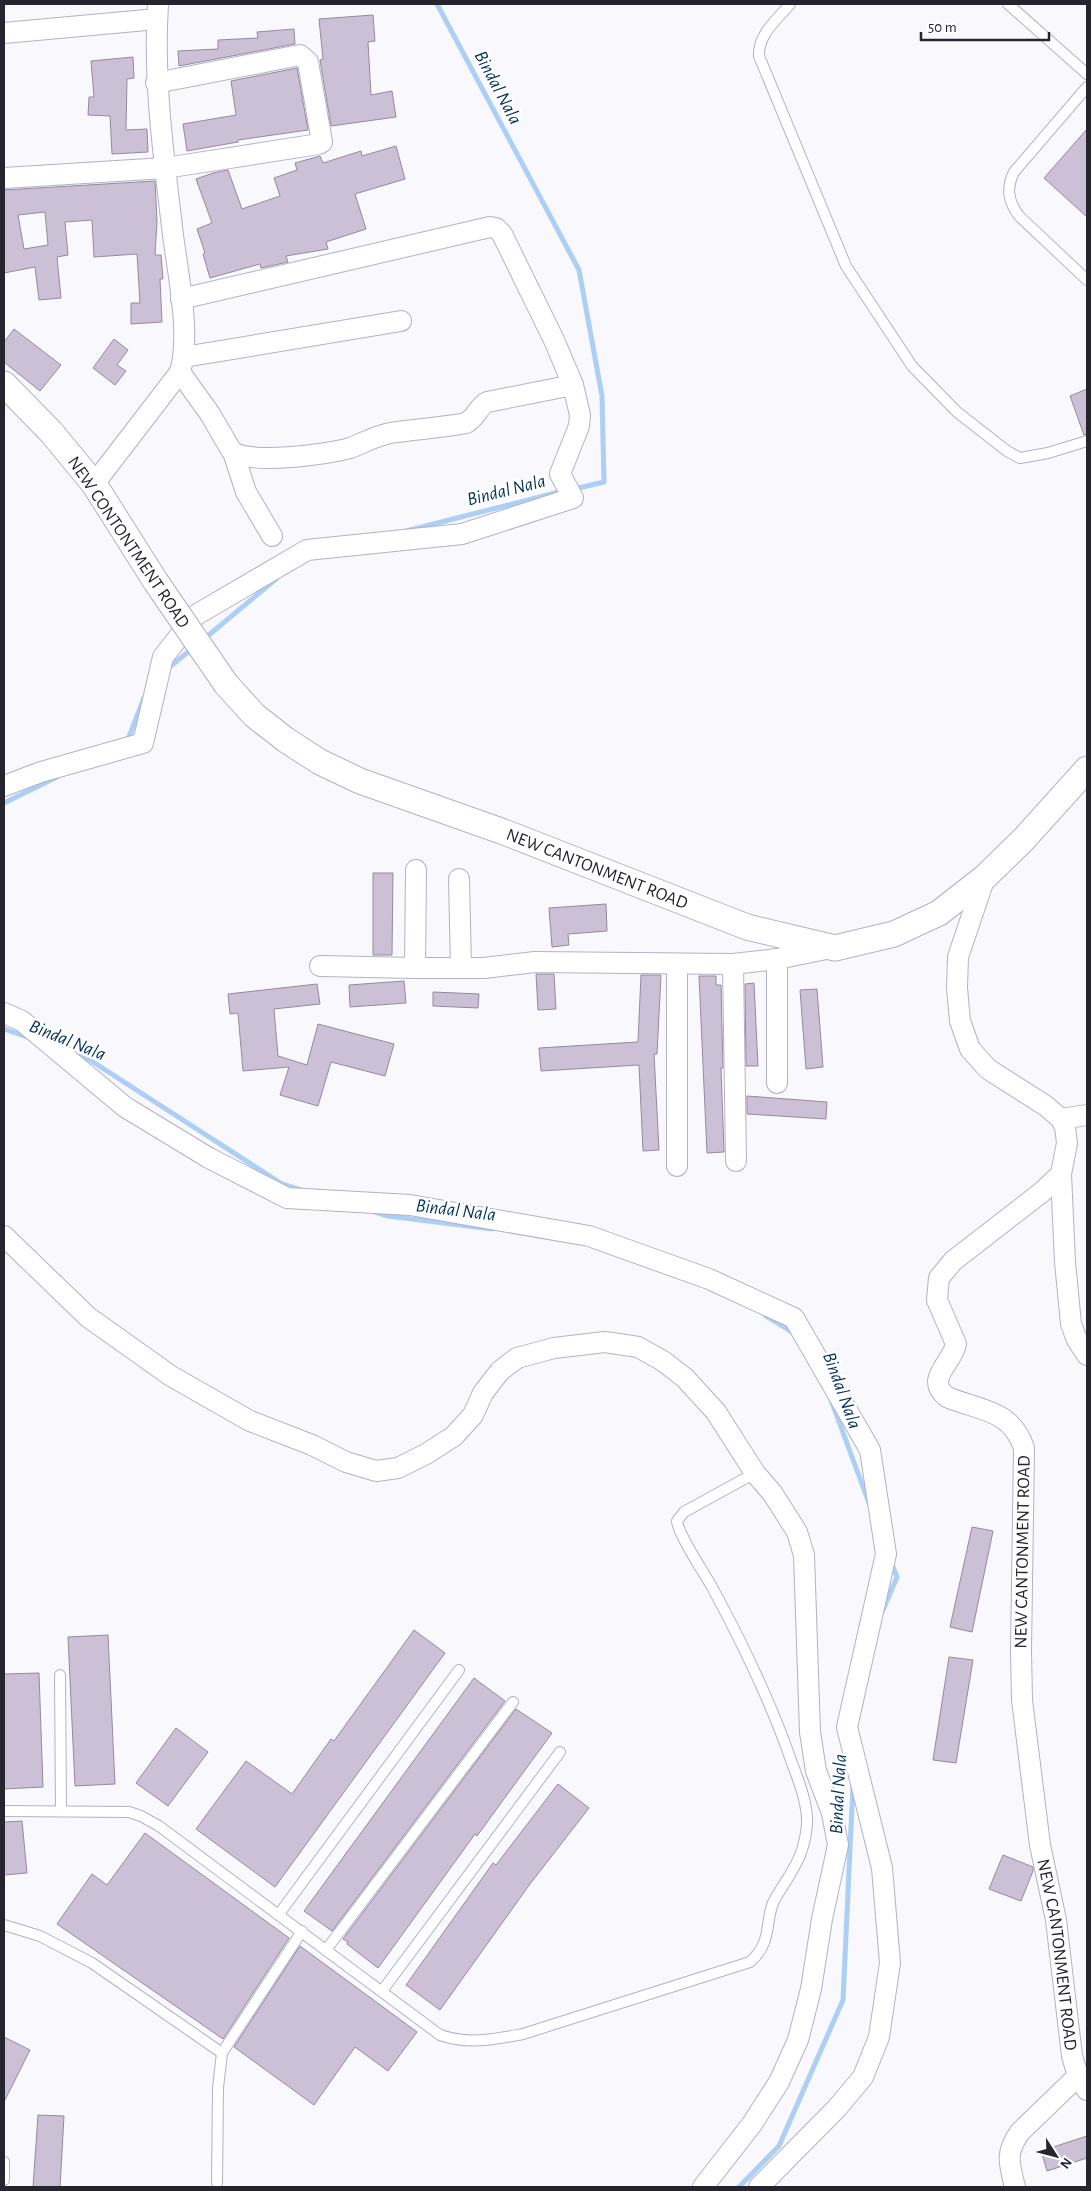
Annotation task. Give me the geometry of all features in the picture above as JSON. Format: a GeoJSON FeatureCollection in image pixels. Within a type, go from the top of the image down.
{"type":"FeatureCollection","features":[{"type":"Feature","properties":{"kind":"street"},"geometry":{"type":"LineString","coordinates":[[4,34],[157,12],[156,83],[181,299],[182,364],[234,455],[246,492],[272,536]]}},
{"type":"Feature","properties":{"kind":"street"},"geometry":{"type":"LineString","coordinates":[[4,178],[165,168],[320,144],[323,139],[308,62],[304,56],[300,55],[156,83]]}},
{"type":"Feature","properties":{"kind":"street"},"geometry":{"type":"LineString","coordinates":[[4,786],[41,772],[143,743],[163,657],[196,616],[307,550],[462,534],[573,498],[560,474],[579,426],[578,406],[573,385],[554,340],[502,234],[492,227],[181,299]]}},
{"type":"Feature","properties":{"kind":"street"},"geometry":{"type":"LineString","coordinates":[[94,484],[182,364],[401,321]]}},
{"type":"Feature","properties":{"kind":"street","name":"NEW CONTONTMENT ROAD"},"geometry":{"type":"LineString","coordinates":[[4,384],[51,432],[94,484],[156,582],[226,684]]}},
{"type":"Feature","properties":{"kind":"street"},"geometry":{"type":"LineString","coordinates":[[234,455],[249,458],[309,456],[334,452],[388,433],[466,423],[475,417],[487,402],[573,385]]}},
{"type":"Feature","properties":{"kind":"street","name":"NEW CANTONMENT ROAD"},"geometry":{"type":"LineString","coordinates":[[226,684],[254,715],[286,740],[320,762],[360,781],[504,832],[747,927],[835,948],[894,934],[938,913],[985,877],[1024,839],[1087,769]]}},
{"type":"Feature","properties":{"kind":"street"},"geometry":{"type":"LineString","coordinates":[[416,870],[416,968]]}},
{"type":"Feature","properties":{"kind":"street","name":"NEW CANTONMENT ROAD"},"geometry":{"type":"LineString","coordinates":[[985,877],[958,958],[956,988],[960,1022],[970,1049],[988,1069],[1046,1106],[1061,1119]]}},
{"type":"Feature","properties":{"kind":"street"},"geometry":{"type":"LineString","coordinates":[[459,879],[461,968]]}},
{"type":"Feature","properties":{"kind":"street"},"geometry":{"type":"LineString","coordinates":[[320,966],[461,968],[534,962],[733,964],[776,959],[835,948]]}},
{"type":"Feature","properties":{"kind":"street"},"geometry":{"type":"LineString","coordinates":[[776,959],[777,1083]]}},
{"type":"Feature","properties":{"kind":"street"},"geometry":{"type":"LineString","coordinates":[[677,1166],[678,964]]}},
{"type":"Feature","properties":{"kind":"street"},"geometry":{"type":"LineString","coordinates":[[733,964],[736,1161]]}},
{"type":"Feature","properties":{"kind":"street"},"geometry":{"type":"LineString","coordinates":[[4,1013],[22,1021],[125,1107],[209,1158],[287,1198],[410,1205],[589,1236],[709,1280],[794,1318],[870,1450],[886,1554],[847,1727],[882,1868],[890,1962],[879,2037],[863,2077],[837,2108],[759,2187]]}},
{"type":"Feature","properties":{"kind":"street"},"geometry":{"type":"LineString","coordinates":[[1087,1114],[1061,1119],[1066,1127],[1067,1143],[1061,1174],[1065,1262],[1072,1324],[1077,1340],[1087,1355]]}},
{"type":"Feature","properties":{"kind":"street","name":"NEW CANTONMENT ROAD"},"geometry":{"type":"LineString","coordinates":[[1061,1174],[1042,1192],[953,1261],[939,1278],[937,1300],[956,1344],[950,1360],[940,1373],[937,1385],[939,1391],[946,1397],[1007,1420],[1019,1433],[1024,1448],[1022,1700],[1040,1845],[1056,1920],[1070,2025],[1072,2056],[1082,2083]]}},
{"type":"Feature","properties":{"kind":"street"},"geometry":{"type":"LineString","coordinates":[[4,1236],[88,1316],[171,1376],[250,1421],[312,1445],[362,1468],[376,1470],[398,1468],[426,1454],[454,1436],[473,1415],[484,1393],[500,1371],[517,1358],[554,1348],[605,1342],[638,1348],[663,1361],[685,1378],[716,1412],[755,1473],[773,1494],[797,1532],[804,1555],[810,1732],[816,1771],[832,1813],[838,1845],[822,1919],[811,1989],[798,2040],[779,2082],[752,2124],[703,2187]]}},
{"type":"Feature","properties":{"kind":"street"},"geometry":{"type":"LineString","coordinates":[[1015,2187],[1009,2154],[1012,2143],[1020,2132],[1082,2083]]}},
{"type":"Feature","properties":{"kind":"lane"},"geometry":{"type":"LineString","coordinates":[[790,4],[763,35],[758,46],[759,56],[846,266],[895,341],[927,383],[958,412],[1007,451],[1020,458],[1032,457],[1087,441]]}},
{"type":"Feature","properties":{"kind":"lane"},"geometry":{"type":"LineString","coordinates":[[1008,4],[1087,74]]}},
{"type":"Feature","properties":{"kind":"lane"},"geometry":{"type":"LineString","coordinates":[[1087,87],[1014,172],[1009,183],[1009,198],[1018,216],[1087,280]]}},
{"type":"Feature","properties":{"kind":"lane"},"geometry":{"type":"LineString","coordinates":[[4,1811],[119,1811],[141,1816],[159,1826],[279,1914],[440,2036],[466,2041],[488,2040],[523,2034],[743,1964],[757,1956],[768,1934],[771,1908],[775,1897],[791,1876],[798,1860],[807,1824],[806,1808],[779,1726],[759,1678],[677,1521],[684,1512],[755,1473]]}},
{"type":"Feature","properties":{"kind":"lane"},"geometry":{"type":"LineString","coordinates":[[279,1914],[460,1670]]}},
{"type":"Feature","properties":{"kind":"lane"},"geometry":{"type":"LineString","coordinates":[[60,1675],[61,1810]]}},
{"type":"Feature","properties":{"kind":"lane"},"geometry":{"type":"LineString","coordinates":[[326,1950],[512,1702]]}},
{"type":"Feature","properties":{"kind":"lane"},"geometry":{"type":"LineString","coordinates":[[382,1991],[560,1752]]}},
{"type":"Feature","properties":{"kind":"lane"},"geometry":{"type":"LineString","coordinates":[[4,1925],[40,1936],[92,1963],[222,2053]]}},
{"type":"Feature","properties":{"kind":"lane"},"geometry":{"type":"LineString","coordinates":[[217,2183],[219,2070],[222,2053],[302,1931]]}},
{"type":"Feature","properties":{"kind":"lane"},"geometry":{"type":"LineString","coordinates":[[4,2162],[4,2180]]}},
{"type":"Feature","properties":{"kind":"building"},"geometry":{"type":"Polygon","coordinates":[[[373,15],[375,41],[368,42],[371,95],[392,91],[396,117],[331,126],[320,60],[323,59],[319,19],[373,15]]]}},
{"type":"Feature","properties":{"kind":"building"},"geometry":{"type":"Polygon","coordinates":[[[294,29],[295,44],[179,66],[178,51],[218,49],[218,40],[258,38],[257,32],[294,29]]]}},
{"type":"Feature","properties":{"kind":"building"},"geometry":{"type":"Polygon","coordinates":[[[133,57],[134,78],[127,79],[126,130],[147,129],[148,152],[112,154],[110,116],[88,115],[89,97],[94,97],[91,61],[133,57]]]}},
{"type":"Feature","properties":{"kind":"building"},"geometry":{"type":"Polygon","coordinates":[[[297,68],[308,130],[238,140],[238,142],[187,151],[183,124],[236,115],[231,81],[297,68]]]}},
{"type":"Feature","properties":{"kind":"building"},"geometry":{"type":"Polygon","coordinates":[[[1087,129],[1087,217],[1044,178],[1087,129]]]}},
{"type":"Feature","properties":{"kind":"building"},"geometry":{"type":"Polygon","coordinates":[[[396,146],[405,179],[355,194],[366,229],[326,242],[328,249],[286,256],[288,262],[261,268],[260,264],[210,278],[203,254],[205,253],[197,229],[212,223],[196,179],[228,170],[242,209],[280,196],[274,178],[297,170],[295,163],[320,156],[323,163],[361,151],[362,156],[396,146]]]}},
{"type":"Feature","properties":{"kind":"building"},"geometry":{"type":"Polygon","coordinates":[[[155,181],[157,222],[155,255],[161,255],[163,279],[160,279],[162,322],[131,324],[131,303],[140,303],[137,254],[94,257],[92,220],[65,222],[68,255],[57,257],[61,298],[39,300],[35,267],[4,273],[4,190],[155,181]],[[45,212],[18,215],[24,249],[48,245],[45,212]]]}},
{"type":"Feature","properties":{"kind":"building"},"geometry":{"type":"Polygon","coordinates":[[[14,329],[61,365],[40,391],[4,362],[4,342],[14,329]]]}},
{"type":"Feature","properties":{"kind":"building"},"geometry":{"type":"Polygon","coordinates":[[[114,339],[128,350],[117,365],[126,371],[115,385],[93,368],[114,339]]]}},
{"type":"Feature","properties":{"kind":"building"},"geometry":{"type":"Polygon","coordinates":[[[1087,389],[1087,434],[1084,435],[1070,396],[1087,389]]]}},
{"type":"Feature","properties":{"kind":"building"},"geometry":{"type":"Polygon","coordinates":[[[373,873],[393,873],[392,955],[373,955],[373,873]]]}},
{"type":"Feature","properties":{"kind":"building"},"geometry":{"type":"Polygon","coordinates":[[[606,904],[607,931],[568,934],[569,945],[552,947],[549,908],[606,904]]]}},
{"type":"Feature","properties":{"kind":"building"},"geometry":{"type":"Polygon","coordinates":[[[536,974],[554,974],[556,1009],[538,1010],[536,974]]]}},
{"type":"Feature","properties":{"kind":"building"},"geometry":{"type":"Polygon","coordinates":[[[641,975],[661,975],[657,1054],[654,1054],[659,1150],[643,1151],[639,1065],[541,1071],[539,1048],[638,1042],[641,975]]]}},
{"type":"Feature","properties":{"kind":"building"},"geometry":{"type":"Polygon","coordinates":[[[699,976],[716,976],[716,985],[721,985],[724,1152],[707,1153],[699,976]]]}},
{"type":"Feature","properties":{"kind":"building"},"geometry":{"type":"Polygon","coordinates":[[[404,981],[406,1003],[350,1007],[349,985],[404,981]]]}},
{"type":"Feature","properties":{"kind":"building"},"geometry":{"type":"Polygon","coordinates":[[[754,983],[758,1066],[746,1066],[745,984],[754,983]]]}},
{"type":"Feature","properties":{"kind":"building"},"geometry":{"type":"Polygon","coordinates":[[[317,984],[320,1004],[274,1009],[278,1056],[307,1065],[318,1024],[394,1044],[385,1076],[331,1062],[318,1106],[280,1095],[289,1067],[243,1071],[238,1013],[230,1014],[228,994],[317,984]]]}},
{"type":"Feature","properties":{"kind":"building"},"geometry":{"type":"Polygon","coordinates":[[[817,989],[823,1067],[806,1069],[800,990],[817,989]]]}},
{"type":"Feature","properties":{"kind":"building"},"geometry":{"type":"Polygon","coordinates":[[[433,992],[479,994],[478,1008],[433,1006],[433,992]]]}},
{"type":"Feature","properties":{"kind":"building"},"geometry":{"type":"Polygon","coordinates":[[[747,1096],[827,1102],[826,1119],[747,1114],[747,1096]]]}},
{"type":"Feature","properties":{"kind":"building"},"geometry":{"type":"Polygon","coordinates":[[[972,1527],[993,1531],[972,1632],[950,1627],[972,1527]]]}},
{"type":"Feature","properties":{"kind":"building"},"geometry":{"type":"Polygon","coordinates":[[[414,1630],[445,1653],[275,1887],[196,1829],[246,1761],[292,1794],[331,1739],[334,1741],[414,1630]]]}},
{"type":"Feature","properties":{"kind":"building"},"geometry":{"type":"Polygon","coordinates":[[[108,1635],[115,1784],[75,1786],[68,1637],[108,1635]]]}},
{"type":"Feature","properties":{"kind":"building"},"geometry":{"type":"Polygon","coordinates":[[[949,1657],[973,1660],[956,1763],[933,1760],[949,1657]]]}},
{"type":"Feature","properties":{"kind":"building"},"geometry":{"type":"Polygon","coordinates":[[[39,1673],[43,1787],[4,1789],[4,1674],[39,1673]]]}},
{"type":"Feature","properties":{"kind":"building"},"geometry":{"type":"Polygon","coordinates":[[[474,1678],[505,1701],[332,1931],[304,1911],[474,1678]]]}},
{"type":"Feature","properties":{"kind":"building"},"geometry":{"type":"Polygon","coordinates":[[[516,1709],[552,1733],[477,1836],[475,1834],[378,1968],[343,1939],[516,1709]]]}},
{"type":"Feature","properties":{"kind":"building"},"geometry":{"type":"Polygon","coordinates":[[[176,1728],[208,1752],[168,1806],[136,1783],[176,1728]]]}},
{"type":"Feature","properties":{"kind":"building"},"geometry":{"type":"Polygon","coordinates":[[[558,1784],[589,1808],[530,1884],[440,2010],[406,1985],[493,1863],[496,1865],[558,1784]]]}},
{"type":"Feature","properties":{"kind":"building"},"geometry":{"type":"Polygon","coordinates":[[[22,1821],[27,1873],[4,1875],[4,1822],[22,1821]]]}},
{"type":"Feature","properties":{"kind":"building"},"geometry":{"type":"Polygon","coordinates":[[[145,1833],[289,1938],[223,2039],[57,1924],[92,1874],[107,1885],[145,1833]]]}},
{"type":"Feature","properties":{"kind":"building"},"geometry":{"type":"Polygon","coordinates":[[[1003,1855],[1033,1867],[1021,1901],[989,1889],[1003,1855]]]}},
{"type":"Feature","properties":{"kind":"building"},"geometry":{"type":"Polygon","coordinates":[[[300,1946],[417,2032],[388,2071],[355,2047],[314,2105],[234,2047],[300,1946]]]}},
{"type":"Feature","properties":{"kind":"building"},"geometry":{"type":"Polygon","coordinates":[[[4,2037],[30,2050],[4,2102],[4,2037]]]}},
{"type":"Feature","properties":{"kind":"building"},"geometry":{"type":"Polygon","coordinates":[[[38,2115],[64,2116],[60,2187],[33,2187],[38,2115]]]}},
{"type":"Feature","properties":{"kind":"building"},"geometry":{"type":"Polygon","coordinates":[[[1087,2136],[1087,2158],[1047,2171],[1041,2151],[1087,2136]]]}},
{"type":"Feature","properties":{"kind":"waterway","name":"Bindal Nala"},"geometry":{"type":"LineString","coordinates":[[437,4],[579,270],[602,396],[604,482],[574,489]]}},
{"type":"Feature","properties":{"kind":"waterway","name":"Bindal Nala"},"geometry":{"type":"LineString","coordinates":[[406,531],[563,491]]}},
{"type":"Feature","properties":{"kind":"waterway","name":"Bindal Nala"},"geometry":{"type":"LineString","coordinates":[[204,639],[276,579]]}},
{"type":"Feature","properties":{"kind":"waterway","name":"Bindal Nala"},"geometry":{"type":"LineString","coordinates":[[167,669],[193,648]]}},
{"type":"Feature","properties":{"kind":"waterway","name":"Bindal Nala"},"geometry":{"type":"LineString","coordinates":[[127,742],[144,698]]}},
{"type":"Feature","properties":{"kind":"waterway","name":"Bindal Nala"},"geometry":{"type":"LineString","coordinates":[[4,803],[57,777]]}},
{"type":"Feature","properties":{"kind":"waterway","name":"Bindal Nala"},"geometry":{"type":"LineString","coordinates":[[4,1029],[30,1038]]}},
{"type":"Feature","properties":{"kind":"waterway","name":"Bindal Nala"},"geometry":{"type":"LineString","coordinates":[[73,1054],[90,1060],[282,1184],[301,1190]]}},
{"type":"Feature","properties":{"kind":"waterway","name":"Bindal Nala"},"geometry":{"type":"LineString","coordinates":[[372,1211],[388,1216],[492,1229]]}},
{"type":"Feature","properties":{"kind":"waterway","name":"Bindal Nala"},"geometry":{"type":"LineString","coordinates":[[766,1316],[795,1334]]}},
{"type":"Feature","properties":{"kind":"waterway","name":"Bindal Nala"},"geometry":{"type":"LineString","coordinates":[[831,1400],[869,1503]]}},
{"type":"Feature","properties":{"kind":"waterway","name":"Bindal Nala"},"geometry":{"type":"LineString","coordinates":[[883,1610],[897,1577],[891,1562]]}},
{"type":"Feature","properties":{"kind":"waterway","name":"Bindal Nala"},"geometry":{"type":"LineString","coordinates":[[739,2187],[779,2146],[843,2000],[853,1785]]}}]}
